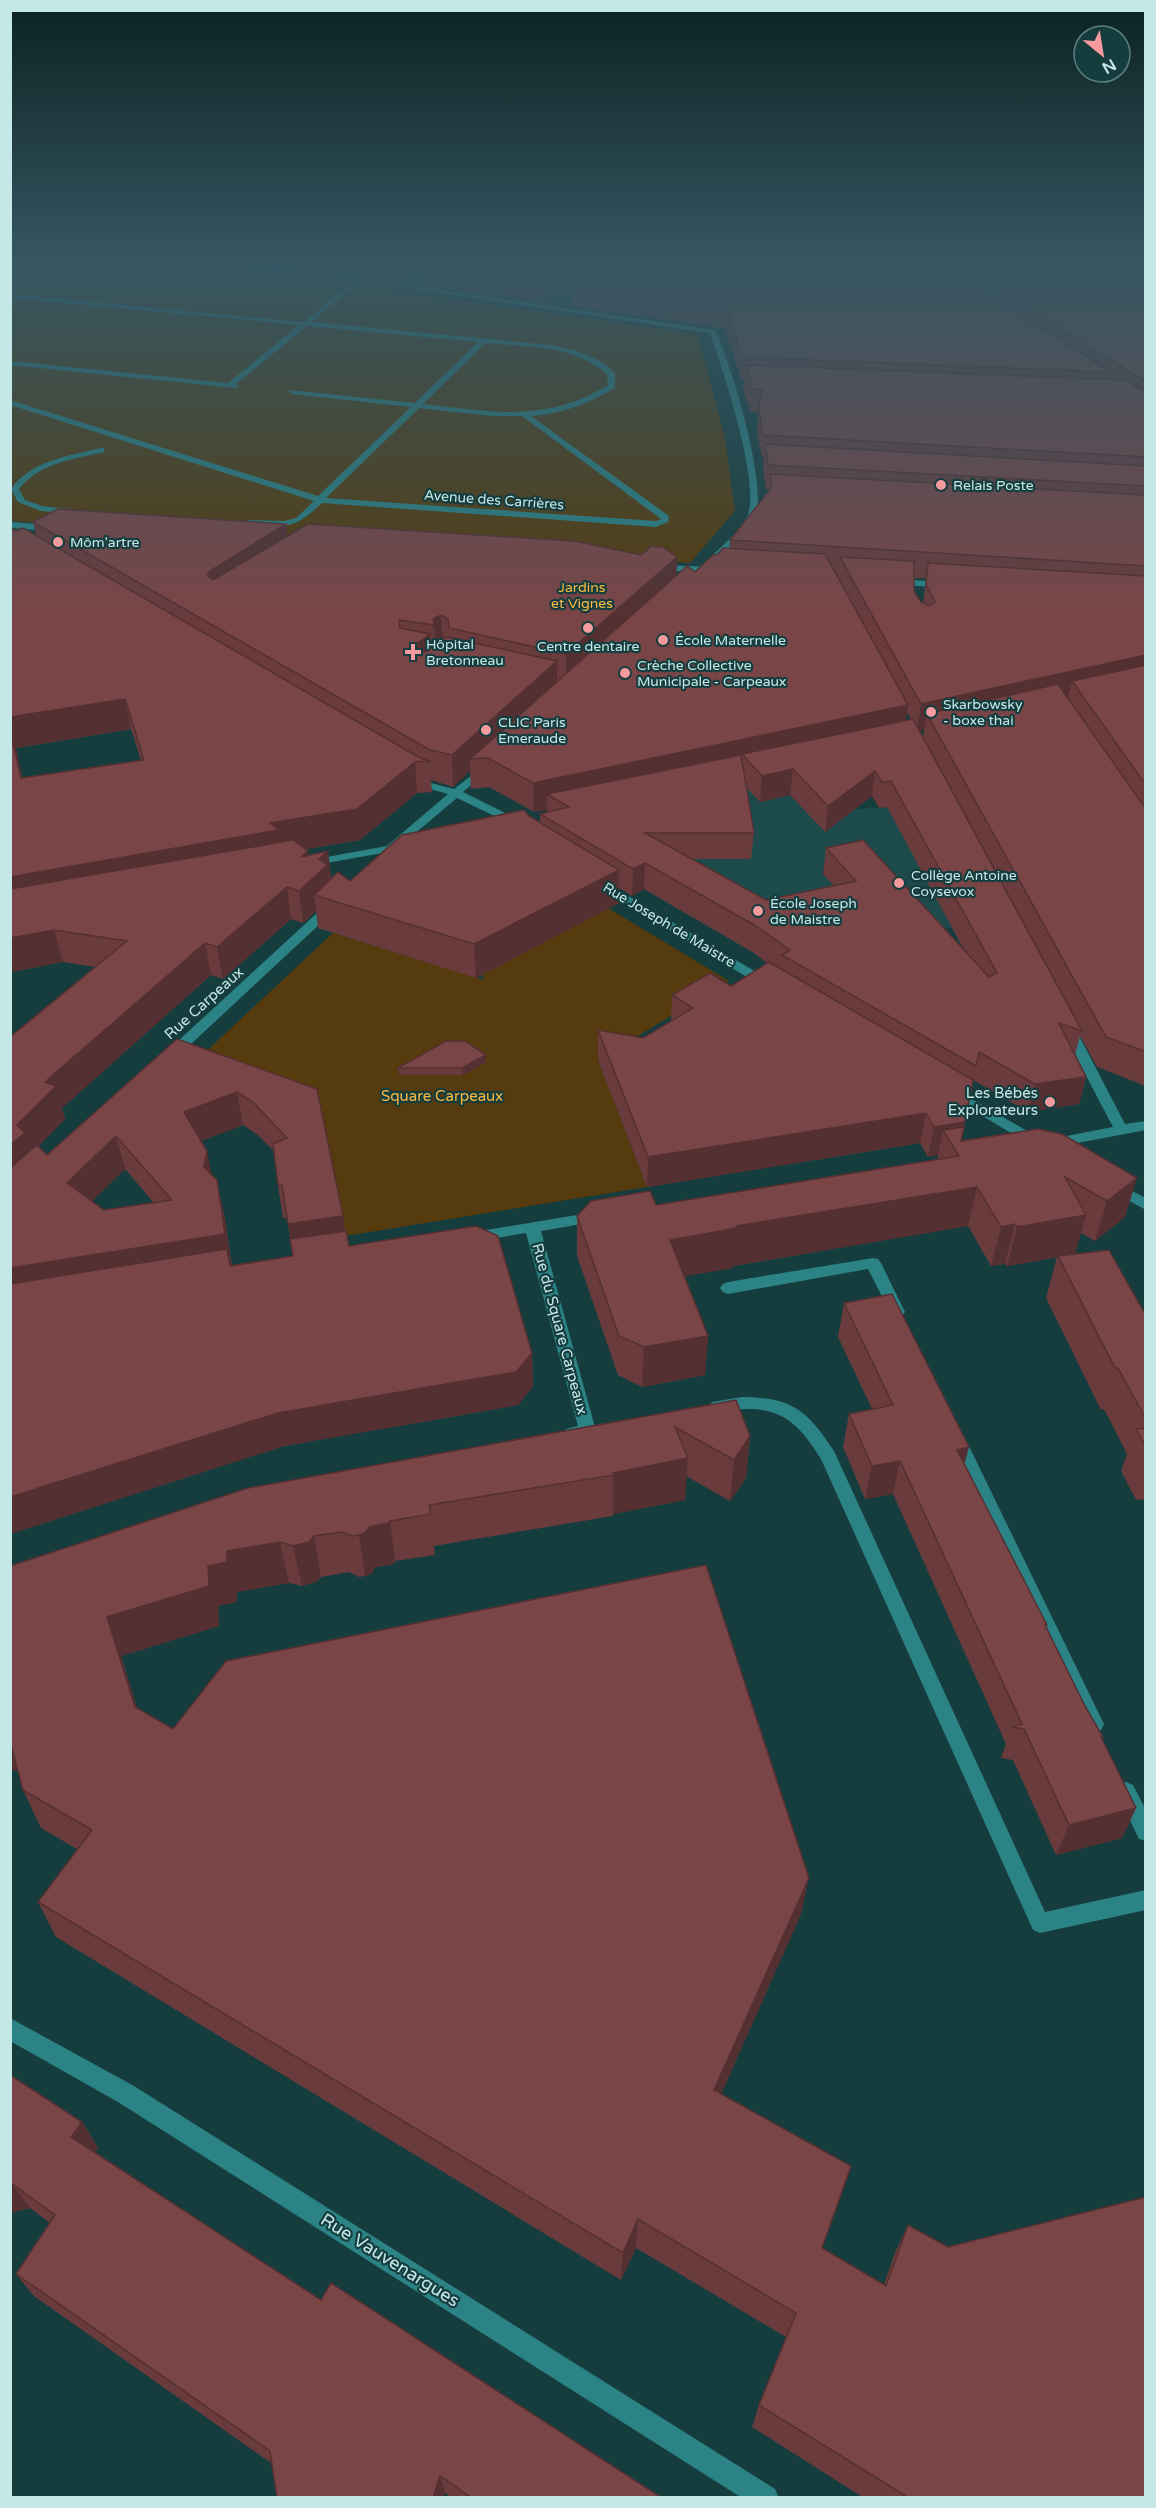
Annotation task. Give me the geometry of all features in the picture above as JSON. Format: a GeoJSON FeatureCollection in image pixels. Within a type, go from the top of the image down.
{"type":"FeatureCollection","features":[{"type":"Feature","properties":{"kind":"street"},"geometry":{"type":"LineString","coordinates":[[237,521],[292,523],[321,500],[438,385]]}},
{"type":"Feature","properties":{"kind":"street"},"geometry":{"type":"LineString","coordinates":[[292,392],[524,414],[572,407],[596,398],[612,385]]}},
{"type":"Feature","properties":{"kind":"street"},"geometry":{"type":"LineString","coordinates":[[698,573],[752,517],[753,493],[749,462],[731,385]]}},
{"type":"Feature","properties":{"kind":"street","name":"Avenue des Carrières"},"geometry":{"type":"LineString","coordinates":[[10,402],[321,500],[656,524],[664,522],[666,518],[524,414]]}},
{"type":"Feature","properties":{"kind":"street"},"geometry":{"type":"LineString","coordinates":[[82,512],[42,508],[22,502],[15,489],[21,478],[38,469],[101,450]]}},
{"type":"Feature","properties":{"kind":"street"},"geometry":{"type":"LineString","coordinates":[[749,462],[760,462]]}},
{"type":"Feature","properties":{"kind":"street"},"geometry":{"type":"LineString","coordinates":[[753,493],[765,494]]}},
{"type":"Feature","properties":{"kind":"street"},"geometry":{"type":"LineString","coordinates":[[10,525],[67,529]]}},
{"type":"Feature","properties":{"kind":"street"},"geometry":{"type":"LineString","coordinates":[[647,567],[698,573],[727,570]]}},
{"type":"Feature","properties":{"kind":"street"},"geometry":{"type":"LineString","coordinates":[[884,581],[918,587],[960,586]]}},
{"type":"Feature","properties":{"kind":"street"},"geometry":{"type":"LineString","coordinates":[[376,863],[490,763]]}},
{"type":"Feature","properties":{"kind":"street"},"geometry":{"type":"LineString","coordinates":[[406,772],[427,785],[456,793],[524,822],[528,837]]}},
{"type":"Feature","properties":{"kind":"street"},"geometry":{"type":"LineString","coordinates":[[300,865],[390,849]]}},
{"type":"Feature","properties":{"kind":"street","name":"Rue Joseph de Maistre"},"geometry":{"type":"LineString","coordinates":[[590,878],[779,991]]}},
{"type":"Feature","properties":{"kind":"street","name":"Rue Carpeaux"},"geometry":{"type":"LineString","coordinates":[[160,1065],[338,900]]}},
{"type":"Feature","properties":{"kind":"street"},"geometry":{"type":"LineString","coordinates":[[1064,1021],[1122,1129]]}},
{"type":"Feature","properties":{"kind":"street"},"geometry":{"type":"LineString","coordinates":[[938,1083],[1059,1156]]}},
{"type":"Feature","properties":{"kind":"street"},"geometry":{"type":"LineString","coordinates":[[1018,1149],[1146,1125]]}},
{"type":"Feature","properties":{"kind":"street"},"geometry":{"type":"LineString","coordinates":[[1097,1177],[1146,1205]]}},
{"type":"Feature","properties":{"kind":"street"},"geometry":{"type":"LineString","coordinates":[[455,1240],[609,1215]]}},
{"type":"Feature","properties":{"kind":"street","name":"Rue du Square Carpeaux"},"geometry":{"type":"LineString","coordinates":[[532,1227],[594,1430],[554,1437]]}},
{"type":"Feature","properties":{"kind":"street"},"geometry":{"type":"LineString","coordinates":[[728,1288],[873,1263],[904,1327]]}},
{"type":"Feature","properties":{"kind":"street"},"geometry":{"type":"LineString","coordinates":[[704,1410],[738,1401],[753,1402],[792,1413],[810,1428],[828,1456],[1040,1923],[1146,1900]]}},
{"type":"Feature","properties":{"kind":"street"},"geometry":{"type":"LineString","coordinates":[[950,1424],[1099,1735]]}},
{"type":"Feature","properties":{"kind":"street"},"geometry":{"type":"LineString","coordinates":[[1120,1778],[1146,1832]]}},
{"type":"Feature","properties":{"kind":"street","name":"Rue Vauvenargues"},"geometry":{"type":"LineString","coordinates":[[10,2029],[126,2094],[766,2498]]}},
{"type":"Feature","properties":{"kind":"shaded area","name":"Collège Antoine Coysevox"},"geometry":{"type":"Polygon","coordinates":[[[815,769],[856,809],[925,805],[987,925],[949,928],[819,958],[791,975],[623,877],[636,808],[815,769]]]}},
{"type":"Feature","properties":{"kind":"green space"},"geometry":{"type":"Polygon","coordinates":[[[10,385],[711,385],[725,437],[735,511],[690,563],[11,521],[10,385]]]}},
{"type":"Feature","properties":{"kind":"green space","name":"Square Carpeaux"},"geometry":{"type":"Polygon","coordinates":[[[608,908],[729,981],[598,1060],[647,1187],[345,1236],[322,1122],[184,1072],[333,933],[484,980],[483,974],[608,908]]]}},
{"type":"Feature","properties":{"kind":"building"},"geometry":{"type":"Polygon","coordinates":[[[752,385],[1134,385],[1146,392],[1146,457],[763,435],[759,408],[762,390],[753,389],[752,385]]]}},
{"type":"Feature","properties":{"kind":"building"},"geometry":{"type":"Polygon","coordinates":[[[765,444],[1146,466],[1146,486],[768,465],[765,444]]]}},
{"type":"Feature","properties":{"kind":"building"},"geometry":{"type":"Polygon","coordinates":[[[770,474],[1146,495],[1146,566],[730,540],[772,487],[770,474]]]}},
{"type":"Feature","properties":{"kind":"building","name":"Hôpital Bretonneau"},"geometry":{"type":"Polygon","coordinates":[[[58,509],[286,524],[210,571],[207,575],[213,580],[308,524],[574,541],[641,555],[652,546],[663,547],[677,557],[566,654],[449,628],[448,619],[441,615],[433,619],[434,625],[399,620],[400,628],[430,634],[415,645],[416,653],[422,654],[446,637],[557,661],[452,755],[430,750],[33,522],[58,509]]]}},
{"type":"Feature","properties":{"kind":"building"},"geometry":{"type":"Polygon","coordinates":[[[10,528],[16,531],[23,528],[420,758],[430,761],[415,762],[357,809],[270,823],[279,830],[10,877],[10,730],[21,778],[144,760],[125,699],[10,717],[10,528]]]}},
{"type":"Feature","properties":{"kind":"building"},"geometry":{"type":"Polygon","coordinates":[[[723,548],[825,554],[908,705],[533,783],[488,758],[470,759],[687,566],[695,572],[723,548]]]}},
{"type":"Feature","properties":{"kind":"building"},"geometry":{"type":"Polygon","coordinates":[[[840,557],[914,561],[914,591],[921,602],[929,606],[935,602],[926,584],[928,563],[1146,576],[1146,655],[921,704],[840,557]]]}},
{"type":"Feature","properties":{"kind":"building"},"geometry":{"type":"Polygon","coordinates":[[[1146,665],[1146,785],[1072,681],[1146,665]]]}},
{"type":"Feature","properties":{"kind":"building"},"geometry":{"type":"Polygon","coordinates":[[[1058,684],[1146,809],[1146,1052],[1106,1037],[927,714],[1058,684]]]}},
{"type":"Feature","properties":{"kind":"building"},"geometry":{"type":"Polygon","coordinates":[[[913,719],[1082,1031],[1059,1023],[1086,1077],[1035,1084],[979,1052],[976,1066],[782,955],[790,950],[756,926],[645,863],[633,869],[540,814],[569,807],[547,794],[741,755],[754,833],[645,833],[766,900],[856,881],[826,848],[863,840],[989,977],[997,973],[891,781],[882,782],[875,771],[828,806],[793,769],[762,776],[742,754],[913,719]]]}},
{"type":"Feature","properties":{"kind":"building"},"geometry":{"type":"Polygon","coordinates":[[[524,810],[529,816],[619,870],[474,944],[314,895],[338,872],[350,881],[402,835],[524,810]]]}},
{"type":"Feature","properties":{"kind":"building"},"geometry":{"type":"Polygon","coordinates":[[[293,840],[308,851],[301,857],[328,851],[319,859],[327,865],[299,891],[287,887],[217,947],[205,943],[45,1082],[56,1086],[17,1125],[25,1133],[10,1145],[10,1037],[127,941],[54,930],[10,938],[10,889],[293,840]]]}},
{"type":"Feature","properties":{"kind":"building"},"geometry":{"type":"Polygon","coordinates":[[[769,962],[973,1080],[965,1122],[934,1127],[926,1113],[648,1157],[598,1030],[643,1038],[693,1008],[672,995],[710,973],[731,986],[769,962]]]}},
{"type":"Feature","properties":{"kind":"building"},"geometry":{"type":"Polygon","coordinates":[[[177,1039],[317,1089],[343,1216],[288,1224],[282,1185],[278,1185],[273,1144],[287,1138],[253,1102],[237,1092],[184,1112],[207,1151],[204,1167],[217,1180],[225,1234],[10,1268],[10,1168],[37,1145],[47,1155],[177,1039]],[[116,1136],[67,1183],[104,1210],[172,1200],[116,1136]]]}},
{"type":"Feature","properties":{"kind":"building"},"geometry":{"type":"Polygon","coordinates":[[[446,1041],[465,1041],[486,1055],[462,1068],[398,1068],[446,1041]]]}},
{"type":"Feature","properties":{"kind":"building"},"geometry":{"type":"Polygon","coordinates":[[[964,1127],[961,1141],[1038,1129],[1062,1134],[1137,1178],[1107,1201],[1065,1177],[1086,1215],[1017,1227],[1015,1224],[1001,1227],[977,1187],[736,1226],[737,1228],[670,1240],[708,1336],[644,1347],[619,1336],[577,1216],[591,1201],[650,1191],[656,1205],[959,1156],[943,1130],[964,1127]]]}},
{"type":"Feature","properties":{"kind":"building"},"geometry":{"type":"Polygon","coordinates":[[[476,1226],[498,1236],[532,1353],[516,1372],[278,1413],[10,1497],[10,1284],[227,1249],[230,1266],[293,1256],[290,1239],[346,1231],[349,1246],[476,1226]]]}},
{"type":"Feature","properties":{"kind":"building"},"geometry":{"type":"Polygon","coordinates":[[[1109,1250],[1146,1316],[1146,1419],[1118,1368],[1115,1368],[1058,1256],[1109,1250]]]}},
{"type":"Feature","properties":{"kind":"building"},"geometry":{"type":"Polygon","coordinates":[[[892,1294],[969,1447],[957,1450],[1047,1625],[1045,1625],[1085,1706],[1103,1737],[1101,1737],[1136,1808],[1069,1825],[1024,1729],[1012,1727],[1022,1724],[900,1461],[872,1466],[849,1414],[893,1405],[844,1303],[892,1294]]]}},
{"type":"Feature","properties":{"kind":"building"},"geometry":{"type":"Polygon","coordinates":[[[736,1400],[750,1436],[734,1460],[675,1427],[688,1458],[613,1473],[614,1475],[429,1505],[431,1514],[369,1527],[366,1532],[359,1535],[352,1536],[342,1532],[314,1536],[309,1542],[293,1546],[280,1542],[227,1551],[227,1562],[208,1566],[209,1586],[107,1617],[135,1707],[173,1729],[226,1661],[706,1565],[809,1878],[714,2090],[851,2166],[822,2248],[886,2286],[908,2225],[948,2247],[1146,2197],[1146,2493],[1143,2498],[909,2498],[759,2405],[796,2313],[638,2219],[623,2253],[38,1902],[92,1830],[23,1790],[10,1741],[10,1566],[248,1488],[736,1400]]]}},
{"type":"Feature","properties":{"kind":"building"},"geometry":{"type":"Polygon","coordinates":[[[1146,1428],[1146,1447],[1136,1429],[1146,1428]]]}},
{"type":"Feature","properties":{"kind":"building"},"geometry":{"type":"Polygon","coordinates":[[[10,2075],[82,2122],[71,2137],[321,2300],[331,2283],[662,2498],[472,2498],[440,2476],[433,2498],[277,2498],[270,2451],[16,2274],[55,2215],[10,2184],[10,2075]]]}},
{"type":"Feature","properties":{"kind":"place","name":"Relais Poste"},"geometry":{"type":"Point","coordinates":[941,485]}},
{"type":"Feature","properties":{"kind":"place","name":"Môm'artre"},"geometry":{"type":"Point","coordinates":[58,542]}},
{"type":"Feature","properties":{"kind":"place","name":"Centre dentaire"},"geometry":{"type":"Point","coordinates":[588,628]}},
{"type":"Feature","properties":{"kind":"place","name":"École Maternelle"},"geometry":{"type":"Point","coordinates":[663,640]}},
{"type":"Feature","properties":{"kind":"place","name":"Hôpital Bretonneau"},"geometry":{"type":"Point","coordinates":[413,652]}},
{"type":"Feature","properties":{"kind":"place","name":"Crèche Collective Municipale - Carpeaux"},"geometry":{"type":"Point","coordinates":[625,673]}},
{"type":"Feature","properties":{"kind":"place","name":"Skarbowsky - boxe thai"},"geometry":{"type":"Point","coordinates":[931,712]}},
{"type":"Feature","properties":{"kind":"place","name":"CLIC Paris Emeraude"},"geometry":{"type":"Point","coordinates":[486,730]}},
{"type":"Feature","properties":{"kind":"place","name":"Collège Antoine Coysevox"},"geometry":{"type":"Point","coordinates":[899,883]}},
{"type":"Feature","properties":{"kind":"place","name":"École Joseph de Maistre"},"geometry":{"type":"Point","coordinates":[758,911]}},
{"type":"Feature","properties":{"kind":"place","name":"Les Bébés Explorateurs"},"geometry":{"type":"Point","coordinates":[1050,1102]}},
{"type":"Feature","properties":{"kind":"park label","name":"Jardins et Vignes"},"geometry":{"type":"Point","coordinates":[582,596]}}]}
